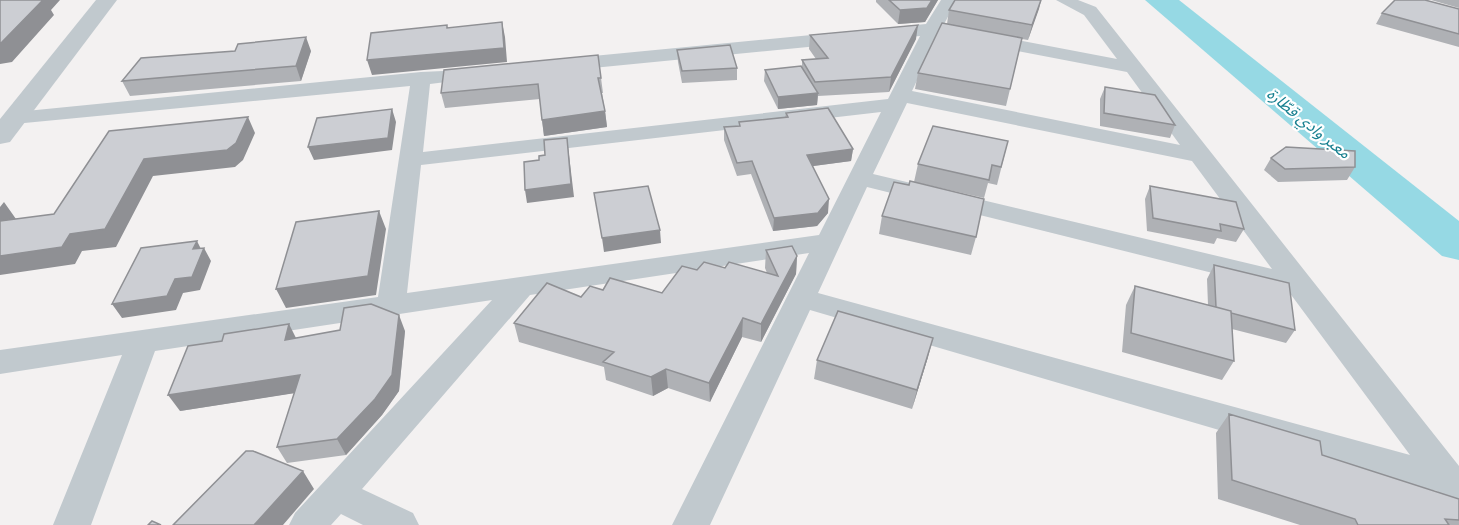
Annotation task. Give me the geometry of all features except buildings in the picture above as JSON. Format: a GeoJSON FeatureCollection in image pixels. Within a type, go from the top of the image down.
{"type":"FeatureCollection","features":[{"type":"Feature","properties":{"kind":"street"},"geometry":{"type":"LineString","coordinates":[[7,127],[107,0]]}},
{"type":"Feature","properties":{"kind":"street"},"geometry":{"type":"LineString","coordinates":[[692,525],[932,29],[949,0]]}},
{"type":"Feature","properties":{"kind":"street"},"geometry":{"type":"LineString","coordinates":[[1064,0],[1090,11],[1452,485]]}},
{"type":"Feature","properties":{"kind":"street"},"geometry":{"type":"LineString","coordinates":[[539,67],[932,29],[1134,68]]}},
{"type":"Feature","properties":{"kind":"street"},"geometry":{"type":"LineString","coordinates":[[7,127],[504,70]]}},
{"type":"Feature","properties":{"kind":"street"},"geometry":{"type":"LineString","coordinates":[[391,306],[420,78]]}},
{"type":"Feature","properties":{"kind":"street"},"geometry":{"type":"LineString","coordinates":[[409,160],[898,99],[1201,156]]}},
{"type":"Feature","properties":{"kind":"street"},"geometry":{"type":"LineString","coordinates":[[861,178],[1299,285]]}},
{"type":"Feature","properties":{"kind":"street"},"geometry":{"type":"LineString","coordinates":[[0,362],[830,242]]}},
{"type":"Feature","properties":{"kind":"street"},"geometry":{"type":"LineString","coordinates":[[308,525],[522,286]]}},
{"type":"Feature","properties":{"kind":"street"},"geometry":{"type":"LineString","coordinates":[[802,298],[1452,485]]}},
{"type":"Feature","properties":{"kind":"street"},"geometry":{"type":"LineString","coordinates":[[72,525],[143,342]]}},
{"type":"Feature","properties":{"kind":"street"},"geometry":{"type":"LineString","coordinates":[[336,494],[400,525]]}},
{"type":"Feature","properties":{"kind":"waterway","name":"معبر وادي قطّارة"},"geometry":{"type":"LineString","coordinates":[[1160,0],[1459,245]]}}]}
